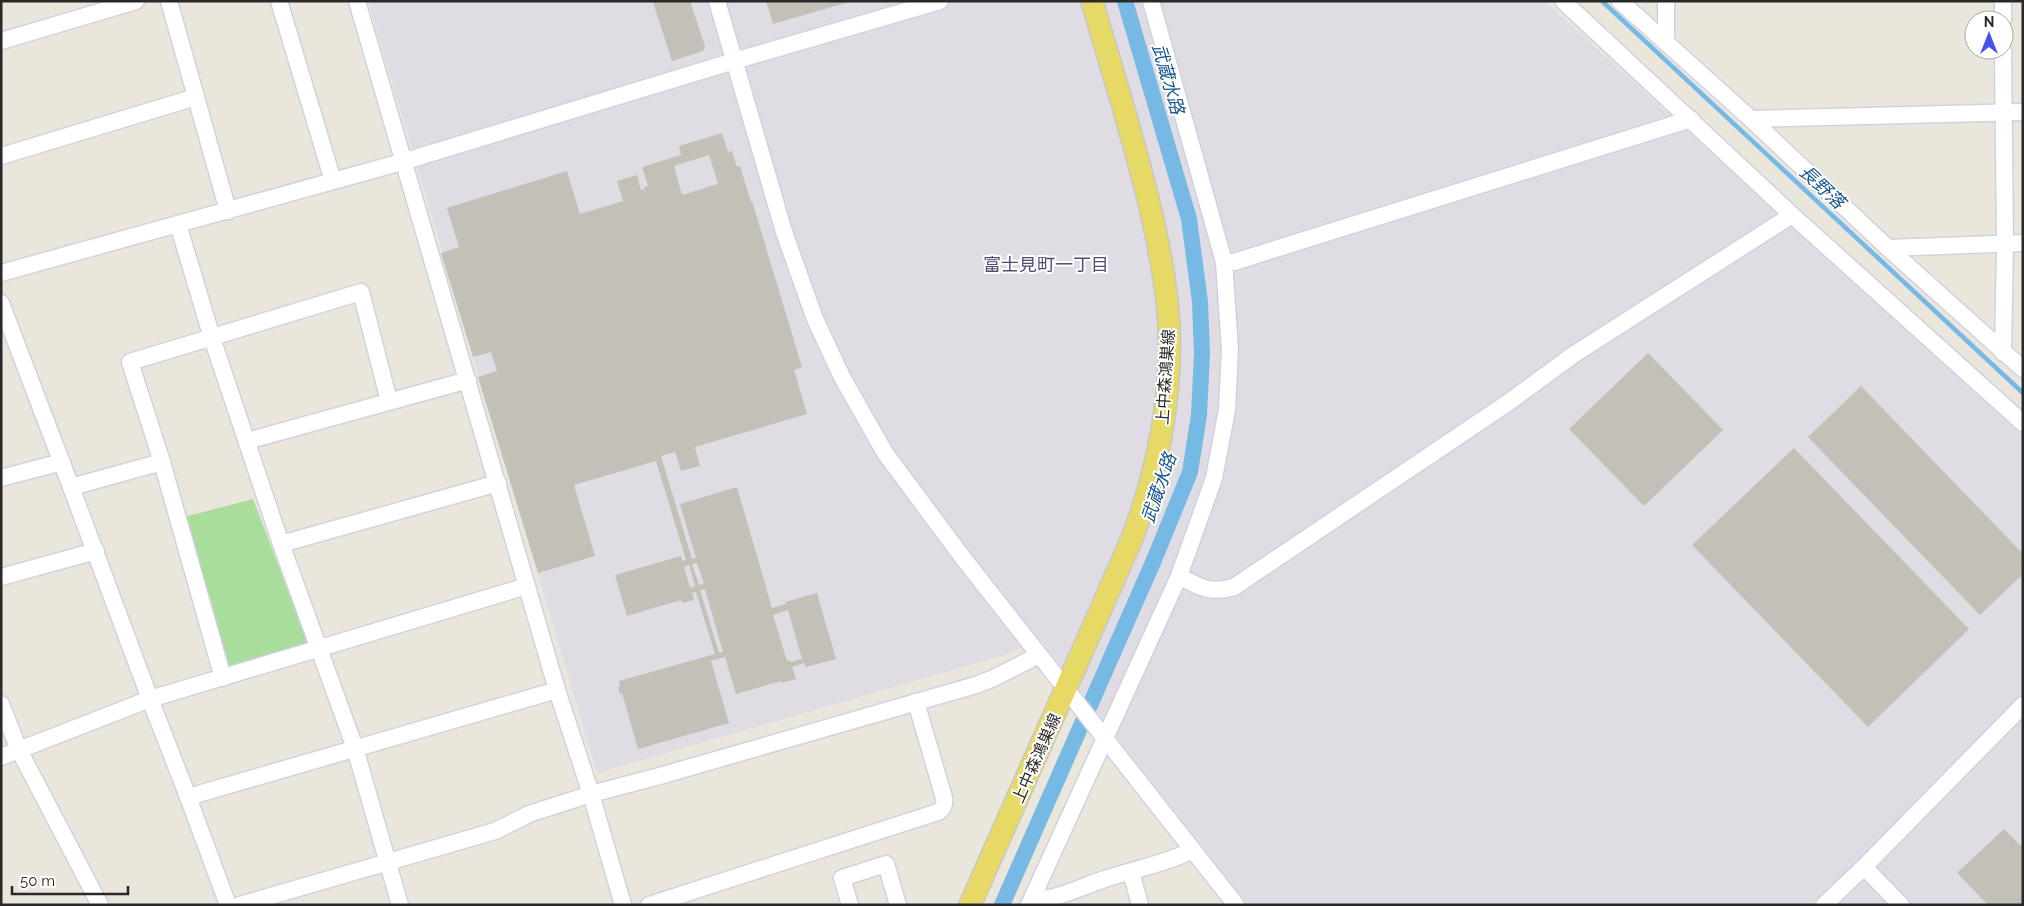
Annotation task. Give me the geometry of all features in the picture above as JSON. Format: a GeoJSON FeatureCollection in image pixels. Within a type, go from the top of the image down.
{"type":"FeatureCollection","features":[{"type":"Feature","properties":{"kind":"main road","name":"上中森鴻巣線"},"geometry":{"type":"LineString","coordinates":[[970,905],[1071,696],[1144,505],[1162,429],[1169,356],[1168,305],[1154,226],[1132,139],[1092,1]]}},
{"type":"Feature","properties":{"kind":"street"},"geometry":{"type":"LineString","coordinates":[[1,41],[82,9],[136,1]]}},
{"type":"Feature","properties":{"kind":"street"},"geometry":{"type":"LineString","coordinates":[[169,1],[228,210]]}},
{"type":"Feature","properties":{"kind":"street"},"geometry":{"type":"LineString","coordinates":[[279,1],[333,181]]}},
{"type":"Feature","properties":{"kind":"street"},"geometry":{"type":"LineString","coordinates":[[357,1],[402,162],[468,380],[557,690],[591,794],[623,905]]}},
{"type":"Feature","properties":{"kind":"street"},"geometry":{"type":"LineString","coordinates":[[717,1],[784,232],[815,319],[842,377],[906,484],[1038,655],[1236,905]]}},
{"type":"Feature","properties":{"kind":"street"},"geometry":{"type":"LineString","coordinates":[[1,273],[402,162],[734,61],[940,1]]}},
{"type":"Feature","properties":{"kind":"street"},"geometry":{"type":"LineString","coordinates":[[1031,902],[1100,734],[1179,576],[1214,478],[1227,410],[1230,349],[1224,262],[1151,1]]}},
{"type":"Feature","properties":{"kind":"street"},"geometry":{"type":"LineString","coordinates":[[1563,1],[1792,215],[2023,423]]}},
{"type":"Feature","properties":{"kind":"street"},"geometry":{"type":"LineString","coordinates":[[1620,1],[1751,119],[1888,248],[2023,369]]}},
{"type":"Feature","properties":{"kind":"street"},"geometry":{"type":"LineString","coordinates":[[1666,1],[1666,42]]}},
{"type":"Feature","properties":{"kind":"street"},"geometry":{"type":"LineString","coordinates":[[2003,60],[2005,243],[2003,353]]}},
{"type":"Feature","properties":{"kind":"street"},"geometry":{"type":"LineString","coordinates":[[1,156],[196,97]]}},
{"type":"Feature","properties":{"kind":"street"},"geometry":{"type":"LineString","coordinates":[[1751,119],[2023,112]]}},
{"type":"Feature","properties":{"kind":"street"},"geometry":{"type":"LineString","coordinates":[[1224,262],[1234,262],[1691,119]]}},
{"type":"Feature","properties":{"kind":"street"},"geometry":{"type":"LineString","coordinates":[[1179,576],[1208,590],[1222,591],[1234,587],[1509,402],[1573,355],[1792,215]]}},
{"type":"Feature","properties":{"kind":"street"},"geometry":{"type":"LineString","coordinates":[[178,224],[212,338],[281,544],[355,748],[400,905]]}},
{"type":"Feature","properties":{"kind":"street"},"geometry":{"type":"LineString","coordinates":[[1888,248],[2023,243]]}},
{"type":"Feature","properties":{"kind":"street"},"geometry":{"type":"LineString","coordinates":[[223,678],[162,462],[130,362],[361,292],[389,401]]}},
{"type":"Feature","properties":{"kind":"street"},"geometry":{"type":"LineString","coordinates":[[1,303],[72,487],[228,905]]}},
{"type":"Feature","properties":{"kind":"street"},"geometry":{"type":"LineString","coordinates":[[247,441],[468,380]]}},
{"type":"Feature","properties":{"kind":"street"},"geometry":{"type":"LineString","coordinates":[[1,478],[62,462]]}},
{"type":"Feature","properties":{"kind":"street"},"geometry":{"type":"LineString","coordinates":[[72,487],[162,462]]}},
{"type":"Feature","properties":{"kind":"street"},"geometry":{"type":"LineString","coordinates":[[281,544],[498,483]]}},
{"type":"Feature","properties":{"kind":"street"},"geometry":{"type":"LineString","coordinates":[[1,577],[96,551]]}},
{"type":"Feature","properties":{"kind":"street"},"geometry":{"type":"LineString","coordinates":[[1,757],[150,699],[527,586]]}},
{"type":"Feature","properties":{"kind":"street"},"geometry":{"type":"LineString","coordinates":[[240,905],[495,830],[529,814],[591,794],[656,777],[994,678],[1038,655]]}},
{"type":"Feature","properties":{"kind":"street"},"geometry":{"type":"LineString","coordinates":[[188,797],[557,690]]}},
{"type":"Feature","properties":{"kind":"street"},"geometry":{"type":"LineString","coordinates":[[649,905],[942,810],[945,802],[916,702]]}},
{"type":"Feature","properties":{"kind":"street"},"geometry":{"type":"LineString","coordinates":[[1,704],[19,750],[100,905]]}},
{"type":"Feature","properties":{"kind":"street"},"geometry":{"type":"LineString","coordinates":[[1824,905],[1864,867],[2023,705]]}},
{"type":"Feature","properties":{"kind":"street"},"geometry":{"type":"LineString","coordinates":[[1031,902],[1060,900],[1131,872],[1172,860],[1193,850]]}},
{"type":"Feature","properties":{"kind":"street"},"geometry":{"type":"LineString","coordinates":[[850,905],[842,878],[886,864],[898,905]]}},
{"type":"Feature","properties":{"kind":"street"},"geometry":{"type":"LineString","coordinates":[[1864,867],[1901,905]]}},
{"type":"Feature","properties":{"kind":"street"},"geometry":{"type":"LineString","coordinates":[[1131,872],[1140,905]]}},
{"type":"Feature","properties":{"kind":"shaded area"},"geometry":{"type":"Polygon","coordinates":[[[368,1],[1544,1],[2023,436],[2023,905],[1248,905],[1039,638],[1011,653],[597,773],[368,1]]]}},
{"type":"Feature","properties":{"kind":"green space"},"geometry":{"type":"Polygon","coordinates":[[[253,499],[308,643],[227,668],[184,517],[253,499]]]}},
{"type":"Feature","properties":{"kind":"building"},"geometry":{"type":"Polygon","coordinates":[[[690,1],[705,46],[703,51],[672,61],[653,2],[690,1]]]}},
{"type":"Feature","properties":{"kind":"building"},"geometry":{"type":"Polygon","coordinates":[[[766,1],[849,1],[849,2],[773,24],[766,1]]]}},
{"type":"Feature","properties":{"kind":"building"},"geometry":{"type":"Polygon","coordinates":[[[722,133],[728,152],[732,151],[737,167],[740,166],[802,367],[794,370],[807,414],[695,447],[700,466],[681,471],[675,452],[661,456],[692,559],[696,558],[680,504],[737,487],[772,608],[786,604],[785,602],[817,593],[836,659],[806,667],[804,663],[792,667],[796,679],[781,683],[781,681],[736,694],[725,657],[711,661],[729,723],[638,749],[622,693],[620,694],[618,687],[620,686],[619,681],[715,654],[696,592],[692,593],[694,600],[682,603],[681,600],[627,616],[615,575],[681,556],[682,561],[686,560],[656,461],[574,485],[595,556],[538,573],[478,377],[497,371],[491,352],[473,357],[441,253],[459,247],[447,208],[567,171],[580,214],[623,201],[617,181],[637,175],[641,190],[645,189],[644,187],[648,186],[642,167],[681,155],[679,146],[722,133]],[[709,155],[674,166],[682,195],[718,184],[709,155]],[[697,563],[692,564],[699,585],[704,583],[697,563]],[[689,565],[684,567],[690,588],[695,586],[689,565]],[[705,589],[700,590],[719,653],[723,652],[705,589]],[[788,610],[773,615],[787,661],[790,660],[791,662],[802,659],[788,610]]]}},
{"type":"Feature","properties":{"kind":"building"},"geometry":{"type":"Polygon","coordinates":[[[1648,353],[1723,430],[1644,506],[1569,429],[1648,353]]]}},
{"type":"Feature","properties":{"kind":"building"},"geometry":{"type":"Polygon","coordinates":[[[1861,386],[2023,554],[2023,574],[1980,615],[1808,437],[1861,386]]]}},
{"type":"Feature","properties":{"kind":"building"},"geometry":{"type":"Polygon","coordinates":[[[1794,448],[1969,629],[1868,727],[1692,545],[1794,448]]]}},
{"type":"Feature","properties":{"kind":"building"},"geometry":{"type":"Polygon","coordinates":[[[2004,829],[2023,848],[2023,905],[1988,905],[1957,873],[2004,829]]]}},
{"type":"Feature","properties":{"kind":"waterway","name":"武蔵水路"},"geometry":{"type":"LineString","coordinates":[[1002,905],[1154,560],[1190,472],[1199,415],[1202,354],[1200,302],[1189,219],[1125,1]]}},
{"type":"Feature","properties":{"kind":"waterway","name":"長野落"},"geometry":{"type":"LineString","coordinates":[[1602,1],[2023,393]]}},
{"type":"Feature","properties":{"kind":"district","name":"富士見町一丁目"},"geometry":{"type":"Point","coordinates":[1046,265]}}]}
